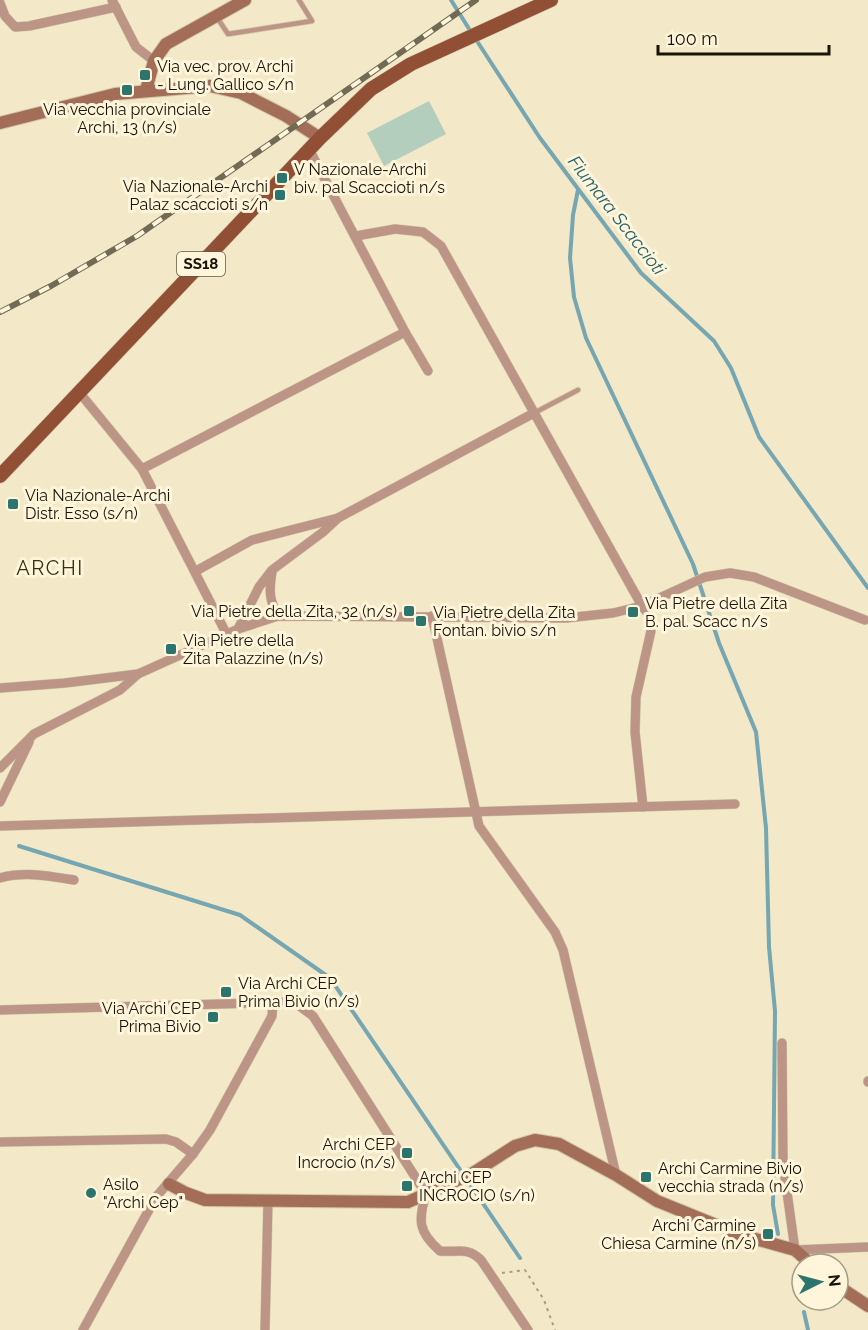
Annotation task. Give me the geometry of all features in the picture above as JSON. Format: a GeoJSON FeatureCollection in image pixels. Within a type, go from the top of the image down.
{"type":"FeatureCollection","features":[{"type":"Feature","properties":{"kind":"main road","name":"SS18"},"geometry":{"type":"LineString","coordinates":[[0,476],[309,149],[371,89],[411,64],[551,0]]}},
{"type":"Feature","properties":{"kind":"street"},"geometry":{"type":"LineString","coordinates":[[146,90],[154,61],[166,44],[245,0]]}},
{"type":"Feature","properties":{"kind":"street"},"geometry":{"type":"LineString","coordinates":[[0,3],[5,16],[15,27],[28,26],[114,3],[136,47],[154,61]]}},
{"type":"Feature","properties":{"kind":"street"},"geometry":{"type":"LineString","coordinates":[[0,123],[115,94],[210,86],[242,93],[286,116],[320,138]]}},
{"type":"Feature","properties":{"kind":"street"},"geometry":{"type":"LineString","coordinates":[[309,149],[405,332],[428,371]]}},
{"type":"Feature","properties":{"kind":"street"},"geometry":{"type":"LineString","coordinates":[[356,236],[395,229],[423,232],[441,246],[649,615],[651,631],[636,697],[635,732],[644,807]]}},
{"type":"Feature","properties":{"kind":"street"},"geometry":{"type":"LineString","coordinates":[[142,469],[405,332]]}},
{"type":"Feature","properties":{"kind":"street"},"geometry":{"type":"LineString","coordinates":[[79,392],[142,469],[196,571],[226,635]]}},
{"type":"Feature","properties":{"kind":"street"},"geometry":{"type":"LineString","coordinates":[[196,571],[252,540],[338,518],[534,412]]}},
{"type":"Feature","properties":{"kind":"street"},"geometry":{"type":"LineString","coordinates":[[238,629],[259,587],[272,570],[338,518]]}},
{"type":"Feature","properties":{"kind":"street"},"geometry":{"type":"LineString","coordinates":[[272,570],[269,590],[271,604],[278,616]]}},
{"type":"Feature","properties":{"kind":"street"},"geometry":{"type":"LineString","coordinates":[[0,688],[138,674],[238,629],[278,616],[566,618],[613,613],[642,606],[705,577],[730,573],[754,577],[865,620]]}},
{"type":"Feature","properties":{"kind":"street"},"geometry":{"type":"LineString","coordinates":[[432,616],[479,826],[555,932],[563,950],[616,1174]]}},
{"type":"Feature","properties":{"kind":"street"},"geometry":{"type":"LineString","coordinates":[[0,768],[34,734],[120,690],[138,674]]}},
{"type":"Feature","properties":{"kind":"street"},"geometry":{"type":"LineString","coordinates":[[0,802],[15,767],[34,734]]}},
{"type":"Feature","properties":{"kind":"street"},"geometry":{"type":"LineString","coordinates":[[0,826],[735,804]]}},
{"type":"Feature","properties":{"kind":"street"},"geometry":{"type":"LineString","coordinates":[[0,878],[14,874],[74,880]]}},
{"type":"Feature","properties":{"kind":"street"},"geometry":{"type":"LineString","coordinates":[[0,1010],[294,1002],[313,1016],[426,1194],[420,1214],[422,1231],[440,1251],[474,1252],[494,1277],[528,1330]]}},
{"type":"Feature","properties":{"kind":"street"},"geometry":{"type":"LineString","coordinates":[[83,1330],[156,1197],[169,1184],[210,1130],[272,1016],[273,1003]]}},
{"type":"Feature","properties":{"kind":"street"},"geometry":{"type":"LineString","coordinates":[[782,1043],[783,1162],[795,1250],[797,1252]]}},
{"type":"Feature","properties":{"kind":"street"},"geometry":{"type":"LineString","coordinates":[[0,1142],[166,1140],[176,1142],[193,1154]]}},
{"type":"Feature","properties":{"kind":"street"},"geometry":{"type":"LineString","coordinates":[[169,1184],[205,1200],[408,1202],[473,1173],[515,1146],[535,1140],[560,1144],[616,1174],[657,1201],[741,1235],[795,1250],[868,1247]]}},
{"type":"Feature","properties":{"kind":"street"},"geometry":{"type":"LineString","coordinates":[[265,1330],[268,1202]]}},
{"type":"Feature","properties":{"kind":"street"},"geometry":{"type":"LineString","coordinates":[[850,1294],[868,1306]]}},
{"type":"Feature","properties":{"kind":"lane"},"geometry":{"type":"LineString","coordinates":[[221,14],[228,34],[312,21],[299,0]]}},
{"type":"Feature","properties":{"kind":"lane"},"geometry":{"type":"LineString","coordinates":[[534,412],[578,390]]}},
{"type":"Feature","properties":{"kind":"path"},"geometry":{"type":"LineString","coordinates":[[494,1277],[501,1273],[525,1270],[544,1300],[555,1330]]}},
{"type":"Feature","properties":{"kind":"green space"},"geometry":{"type":"Polygon","coordinates":[[[429,101],[446,134],[384,166],[367,133],[429,101]]]}},
{"type":"Feature","properties":{"kind":"waterway","name":"Fiumara Scaccioti"},"geometry":{"type":"LineString","coordinates":[[451,0],[471,32]]}},
{"type":"Feature","properties":{"kind":"waterway","name":"Fiumara Scaccioti"},"geometry":{"type":"LineString","coordinates":[[475,38],[540,138],[641,273],[714,341],[731,368],[759,437],[868,588]]}},
{"type":"Feature","properties":{"kind":"waterway"},"geometry":{"type":"LineString","coordinates":[[578,190],[573,215],[570,258],[574,297],[586,338],[693,564],[719,643],[756,732],[766,828],[769,947],[775,1011],[773,1205],[778,1234]]}},
{"type":"Feature","properties":{"kind":"waterway"},"geometry":{"type":"LineString","coordinates":[[19,846],[240,915],[330,978],[520,1258]]}},
{"type":"Feature","properties":{"kind":"waterway"},"geometry":{"type":"LineString","coordinates":[[804,1312],[808,1330]]}},
{"type":"Feature","properties":{"kind":"railway"},"geometry":{"type":"LineString","coordinates":[[0,312],[51,286],[137,236],[476,0]]}},
{"type":"Feature","properties":{"kind":"place","name":"Via vec. prov. Archi - Lung. Gallico s/n"},"geometry":{"type":"Point","coordinates":[145,75]}},
{"type":"Feature","properties":{"kind":"place","name":"Via vecchia provinciale Archi, 13 (n/s)"},"geometry":{"type":"Point","coordinates":[127,90]}},
{"type":"Feature","properties":{"kind":"place","name":"V Nazionale-Archi biv. pal Scaccioti n/s"},"geometry":{"type":"Point","coordinates":[282,178]}},
{"type":"Feature","properties":{"kind":"place","name":"Via Nazionale-Archi Palaz scaccioti s/n"},"geometry":{"type":"Point","coordinates":[280,195]}},
{"type":"Feature","properties":{"kind":"place","name":"Via Nazionale-Archi Distr. Esso (s/n)"},"geometry":{"type":"Point","coordinates":[13,504]}},
{"type":"Feature","properties":{"kind":"place","name":"Via Pietre della Zita, 32 (n/s)"},"geometry":{"type":"Point","coordinates":[409,611]}},
{"type":"Feature","properties":{"kind":"place","name":"Via Pietre della Zita B. pal. Scacc n/s"},"geometry":{"type":"Point","coordinates":[633,612]}},
{"type":"Feature","properties":{"kind":"place","name":"Via Pietre della Zita Fontan. bivio s/n"},"geometry":{"type":"Point","coordinates":[421,621]}},
{"type":"Feature","properties":{"kind":"place","name":"Via Pietre della Zita Palazzine (n/s)"},"geometry":{"type":"Point","coordinates":[171,649]}},
{"type":"Feature","properties":{"kind":"place","name":"Via Archi CEP Prima Bivio (n/s)"},"geometry":{"type":"Point","coordinates":[226,992]}},
{"type":"Feature","properties":{"kind":"place","name":"Via Archi CEP Prima Bivio"},"geometry":{"type":"Point","coordinates":[213,1017]}},
{"type":"Feature","properties":{"kind":"place","name":"Archi CEP Incrocio (n/s)"},"geometry":{"type":"Point","coordinates":[407,1153]}},
{"type":"Feature","properties":{"kind":"place","name":"Archi Carmine Bivio vecchia strada (n/s)"},"geometry":{"type":"Point","coordinates":[646,1177]}},
{"type":"Feature","properties":{"kind":"place","name":"Archi CEP INCROCIO (s/n)"},"geometry":{"type":"Point","coordinates":[407,1186]}},
{"type":"Feature","properties":{"kind":"place","name":"Asilo \"Archi Cep\""},"geometry":{"type":"Point","coordinates":[91,1193]}},
{"type":"Feature","properties":{"kind":"place","name":"Archi Carmine Chiesa Carmine (n/s)"},"geometry":{"type":"Point","coordinates":[768,1234]}},
{"type":"Feature","properties":{"kind":"district","name":"ARCHI"},"geometry":{"type":"Point","coordinates":[50,568]}}]}
